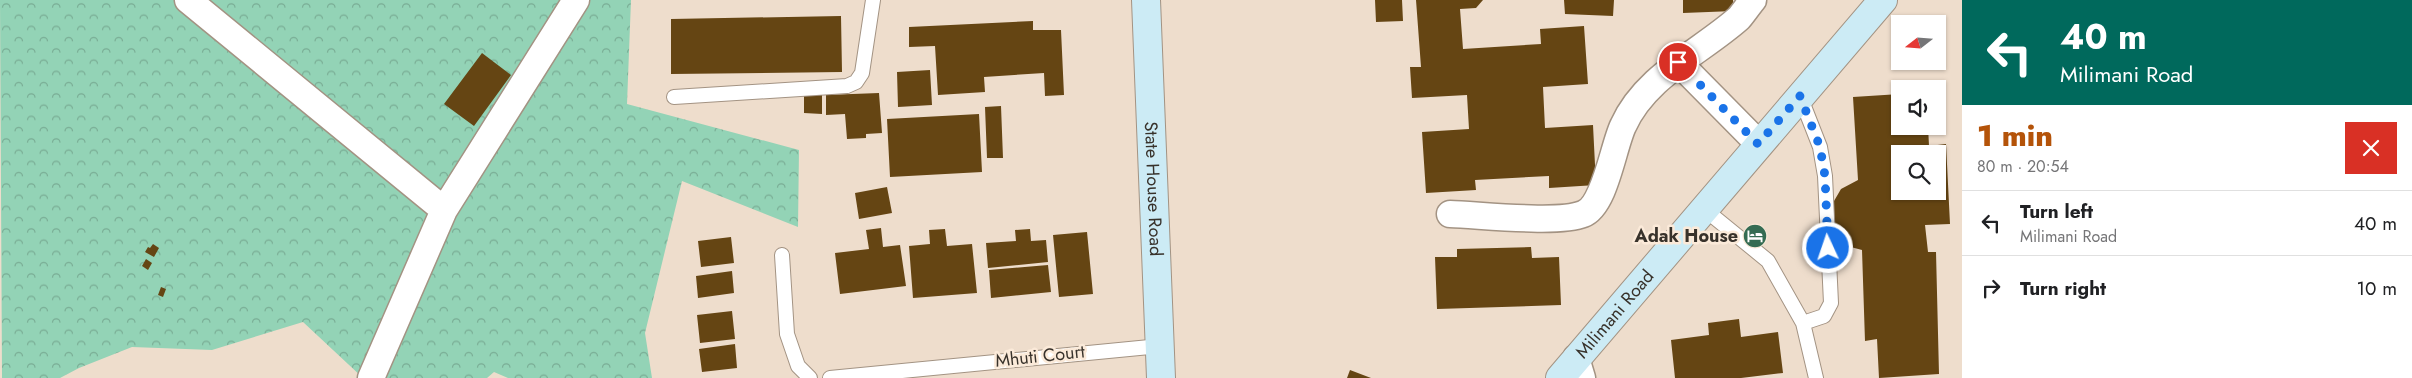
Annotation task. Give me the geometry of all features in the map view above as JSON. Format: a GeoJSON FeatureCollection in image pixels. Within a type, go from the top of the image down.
{"type":"FeatureCollection","features":[{"type":"Feature","properties":{"kind":"street"},"geometry":{"type":"LineString","coordinates":[[188,0],[444,210]]}},
{"type":"Feature","properties":{"kind":"street"},"geometry":{"type":"LineString","coordinates":[[371,378],[444,210],[576,0]]}},
{"type":"Feature","properties":{"kind":"street","name":"State House Road"},"geometry":{"type":"LineString","coordinates":[[1146,0],[1161,378]]}},
{"type":"Feature","properties":{"kind":"street"},"geometry":{"type":"LineString","coordinates":[[1450,214],[1565,219],[1585,214],[1598,199],[1622,126],[1635,105],[1678,62],[1739,17],[1753,0]]}},
{"type":"Feature","properties":{"kind":"street","name":"Milimani Road"},"geometry":{"type":"LineString","coordinates":[[1573,371],[1703,208],[1883,0]]}},
{"type":"Feature","properties":{"kind":"street"},"geometry":{"type":"LineString","coordinates":[[1678,62],[1758,144]]}},
{"type":"Feature","properties":{"kind":"lane"},"geometry":{"type":"LineString","coordinates":[[674,97],[847,86],[856,82],[862,73],[873,0]]}},
{"type":"Feature","properties":{"kind":"lane"},"geometry":{"type":"LineString","coordinates":[[1800,96],[1820,147],[1825,176],[1831,303],[1824,316],[1803,323]]}},
{"type":"Feature","properties":{"kind":"lane"},"geometry":{"type":"LineString","coordinates":[[1703,208],[1768,261],[1803,323],[1816,378]]}},
{"type":"Feature","properties":{"kind":"lane"},"geometry":{"type":"LineString","coordinates":[[782,255],[786,334],[798,366],[810,378]]}},
{"type":"Feature","properties":{"kind":"lane","name":"Mhuti Court"},"geometry":{"type":"LineString","coordinates":[[830,378],[1160,346]]}},
{"type":"Feature","properties":{"kind":"green space"},"geometry":{"type":"Polygon","coordinates":[[[0,0],[631,0],[627,104],[799,150],[798,227],[682,181],[645,333],[652,378],[508,378],[494,372],[487,378],[363,378],[303,322],[212,350],[132,347],[79,368],[60,378],[2,378],[0,0]]]}},
{"type":"Feature","properties":{"kind":"building"},"geometry":{"type":"Polygon","coordinates":[[[1375,0],[1402,0],[1403,21],[1376,22],[1375,0]]]}},
{"type":"Feature","properties":{"kind":"building"},"geometry":{"type":"Polygon","coordinates":[[[1416,0],[1483,0],[1476,8],[1460,9],[1463,49],[1541,44],[1540,29],[1584,26],[1588,84],[1543,87],[1545,128],[1593,125],[1596,185],[1549,188],[1549,176],[1475,180],[1476,190],[1426,193],[1422,132],[1469,129],[1467,95],[1412,98],[1410,67],[1421,67],[1416,0]]]}},
{"type":"Feature","properties":{"kind":"building"},"geometry":{"type":"Polygon","coordinates":[[[1564,0],[1614,0],[1613,16],[1565,14],[1564,0]]]}},
{"type":"Feature","properties":{"kind":"building"},"geometry":{"type":"Polygon","coordinates":[[[1683,0],[1733,0],[1734,11],[1683,13],[1683,0]]]}},
{"type":"Feature","properties":{"kind":"building"},"geometry":{"type":"Polygon","coordinates":[[[841,16],[842,72],[671,74],[671,19],[841,16]]]}},
{"type":"Feature","properties":{"kind":"building"},"geometry":{"type":"Polygon","coordinates":[[[1033,21],[1033,30],[1061,30],[1064,95],[1045,96],[1044,73],[984,77],[985,92],[938,95],[935,46],[909,47],[909,27],[1033,21]]]}},
{"type":"Feature","properties":{"kind":"building"},"geometry":{"type":"Polygon","coordinates":[[[482,53],[511,75],[474,126],[444,104],[482,53]]]}},
{"type":"Feature","properties":{"kind":"building"},"geometry":{"type":"Polygon","coordinates":[[[930,70],[932,105],[898,107],[897,72],[930,70]]]}},
{"type":"Feature","properties":{"kind":"building"},"geometry":{"type":"Polygon","coordinates":[[[804,93],[822,93],[822,114],[804,113],[804,93]]]}},
{"type":"Feature","properties":{"kind":"building"},"geometry":{"type":"Polygon","coordinates":[[[879,93],[882,133],[866,134],[866,138],[847,139],[845,114],[826,115],[826,95],[879,93]]]}},
{"type":"Feature","properties":{"kind":"building"},"geometry":{"type":"Polygon","coordinates":[[[1891,95],[1891,135],[1928,135],[1929,145],[1891,145],[1891,200],[1946,200],[1946,145],[1938,145],[1946,144],[1950,224],[1925,225],[1928,252],[1936,252],[1939,374],[1879,378],[1877,339],[1865,341],[1862,250],[1847,246],[1837,235],[1830,212],[1841,189],[1858,180],[1853,97],[1891,95]]]}},
{"type":"Feature","properties":{"kind":"building"},"geometry":{"type":"Polygon","coordinates":[[[1001,106],[1003,158],[987,158],[985,107],[1001,106]]]}},
{"type":"Feature","properties":{"kind":"building"},"geometry":{"type":"Polygon","coordinates":[[[979,114],[982,172],[890,177],[887,119],[979,114]]]}},
{"type":"Feature","properties":{"kind":"building"},"geometry":{"type":"Polygon","coordinates":[[[887,187],[892,213],[859,219],[855,193],[887,187]]]}},
{"type":"Feature","properties":{"kind":"building"},"geometry":{"type":"Polygon","coordinates":[[[881,228],[883,247],[900,245],[906,286],[840,294],[835,253],[869,249],[866,230],[881,228]]]}},
{"type":"Feature","properties":{"kind":"building"},"geometry":{"type":"Polygon","coordinates":[[[945,229],[947,246],[972,244],[977,293],[913,298],[909,246],[930,244],[929,230],[945,229]]]}},
{"type":"Feature","properties":{"kind":"building"},"geometry":{"type":"Polygon","coordinates":[[[1030,229],[1031,241],[1046,240],[1048,262],[988,268],[986,243],[1016,241],[1015,230],[1030,229]]]}},
{"type":"Feature","properties":{"kind":"building"},"geometry":{"type":"Polygon","coordinates":[[[1087,232],[1093,294],[1059,297],[1053,235],[1087,232]]]}},
{"type":"Feature","properties":{"kind":"building"},"geometry":{"type":"Polygon","coordinates":[[[731,237],[734,263],[701,267],[698,241],[731,237]]]}},
{"type":"Feature","properties":{"kind":"building"},"geometry":{"type":"Polygon","coordinates":[[[153,244],[159,248],[154,257],[145,252],[153,244]]]}},
{"type":"Feature","properties":{"kind":"building"},"geometry":{"type":"Polygon","coordinates":[[[1531,247],[1532,258],[1559,257],[1561,305],[1437,309],[1435,257],[1457,257],[1457,249],[1531,247]]]}},
{"type":"Feature","properties":{"kind":"building"},"geometry":{"type":"Polygon","coordinates":[[[146,259],[152,263],[148,270],[142,266],[146,259]]]}},
{"type":"Feature","properties":{"kind":"building"},"geometry":{"type":"Polygon","coordinates":[[[1048,265],[1051,292],[991,298],[989,270],[1048,265]]]}},
{"type":"Feature","properties":{"kind":"building"},"geometry":{"type":"Polygon","coordinates":[[[732,271],[734,293],[698,298],[696,276],[732,271]]]}},
{"type":"Feature","properties":{"kind":"building"},"geometry":{"type":"Polygon","coordinates":[[[161,287],[166,289],[163,297],[158,295],[161,287]]]}},
{"type":"Feature","properties":{"kind":"building"},"geometry":{"type":"Polygon","coordinates":[[[732,311],[735,339],[700,343],[697,315],[732,311]]]}},
{"type":"Feature","properties":{"kind":"building"},"geometry":{"type":"Polygon","coordinates":[[[1739,319],[1741,337],[1778,332],[1783,373],[1741,378],[1675,378],[1671,340],[1709,335],[1708,323],[1739,319]]]}},
{"type":"Feature","properties":{"kind":"building"},"geometry":{"type":"Polygon","coordinates":[[[735,344],[737,368],[702,372],[699,349],[735,344]]]}},
{"type":"Feature","properties":{"kind":"building"},"geometry":{"type":"Polygon","coordinates":[[[1350,370],[1371,378],[1347,378],[1350,370]]]}},
{"type":"Feature","properties":{"kind":"place","name":"Adak House"},"geometry":{"type":"Point","coordinates":[1755,236]}},
{"type":"Feature","properties":{"kind":"route"},"geometry":{"type":"LineString","coordinates":[[1678,62],[1758,144],[1800,96],[1820,147],[1825,176],[1828,248]]}}]}
